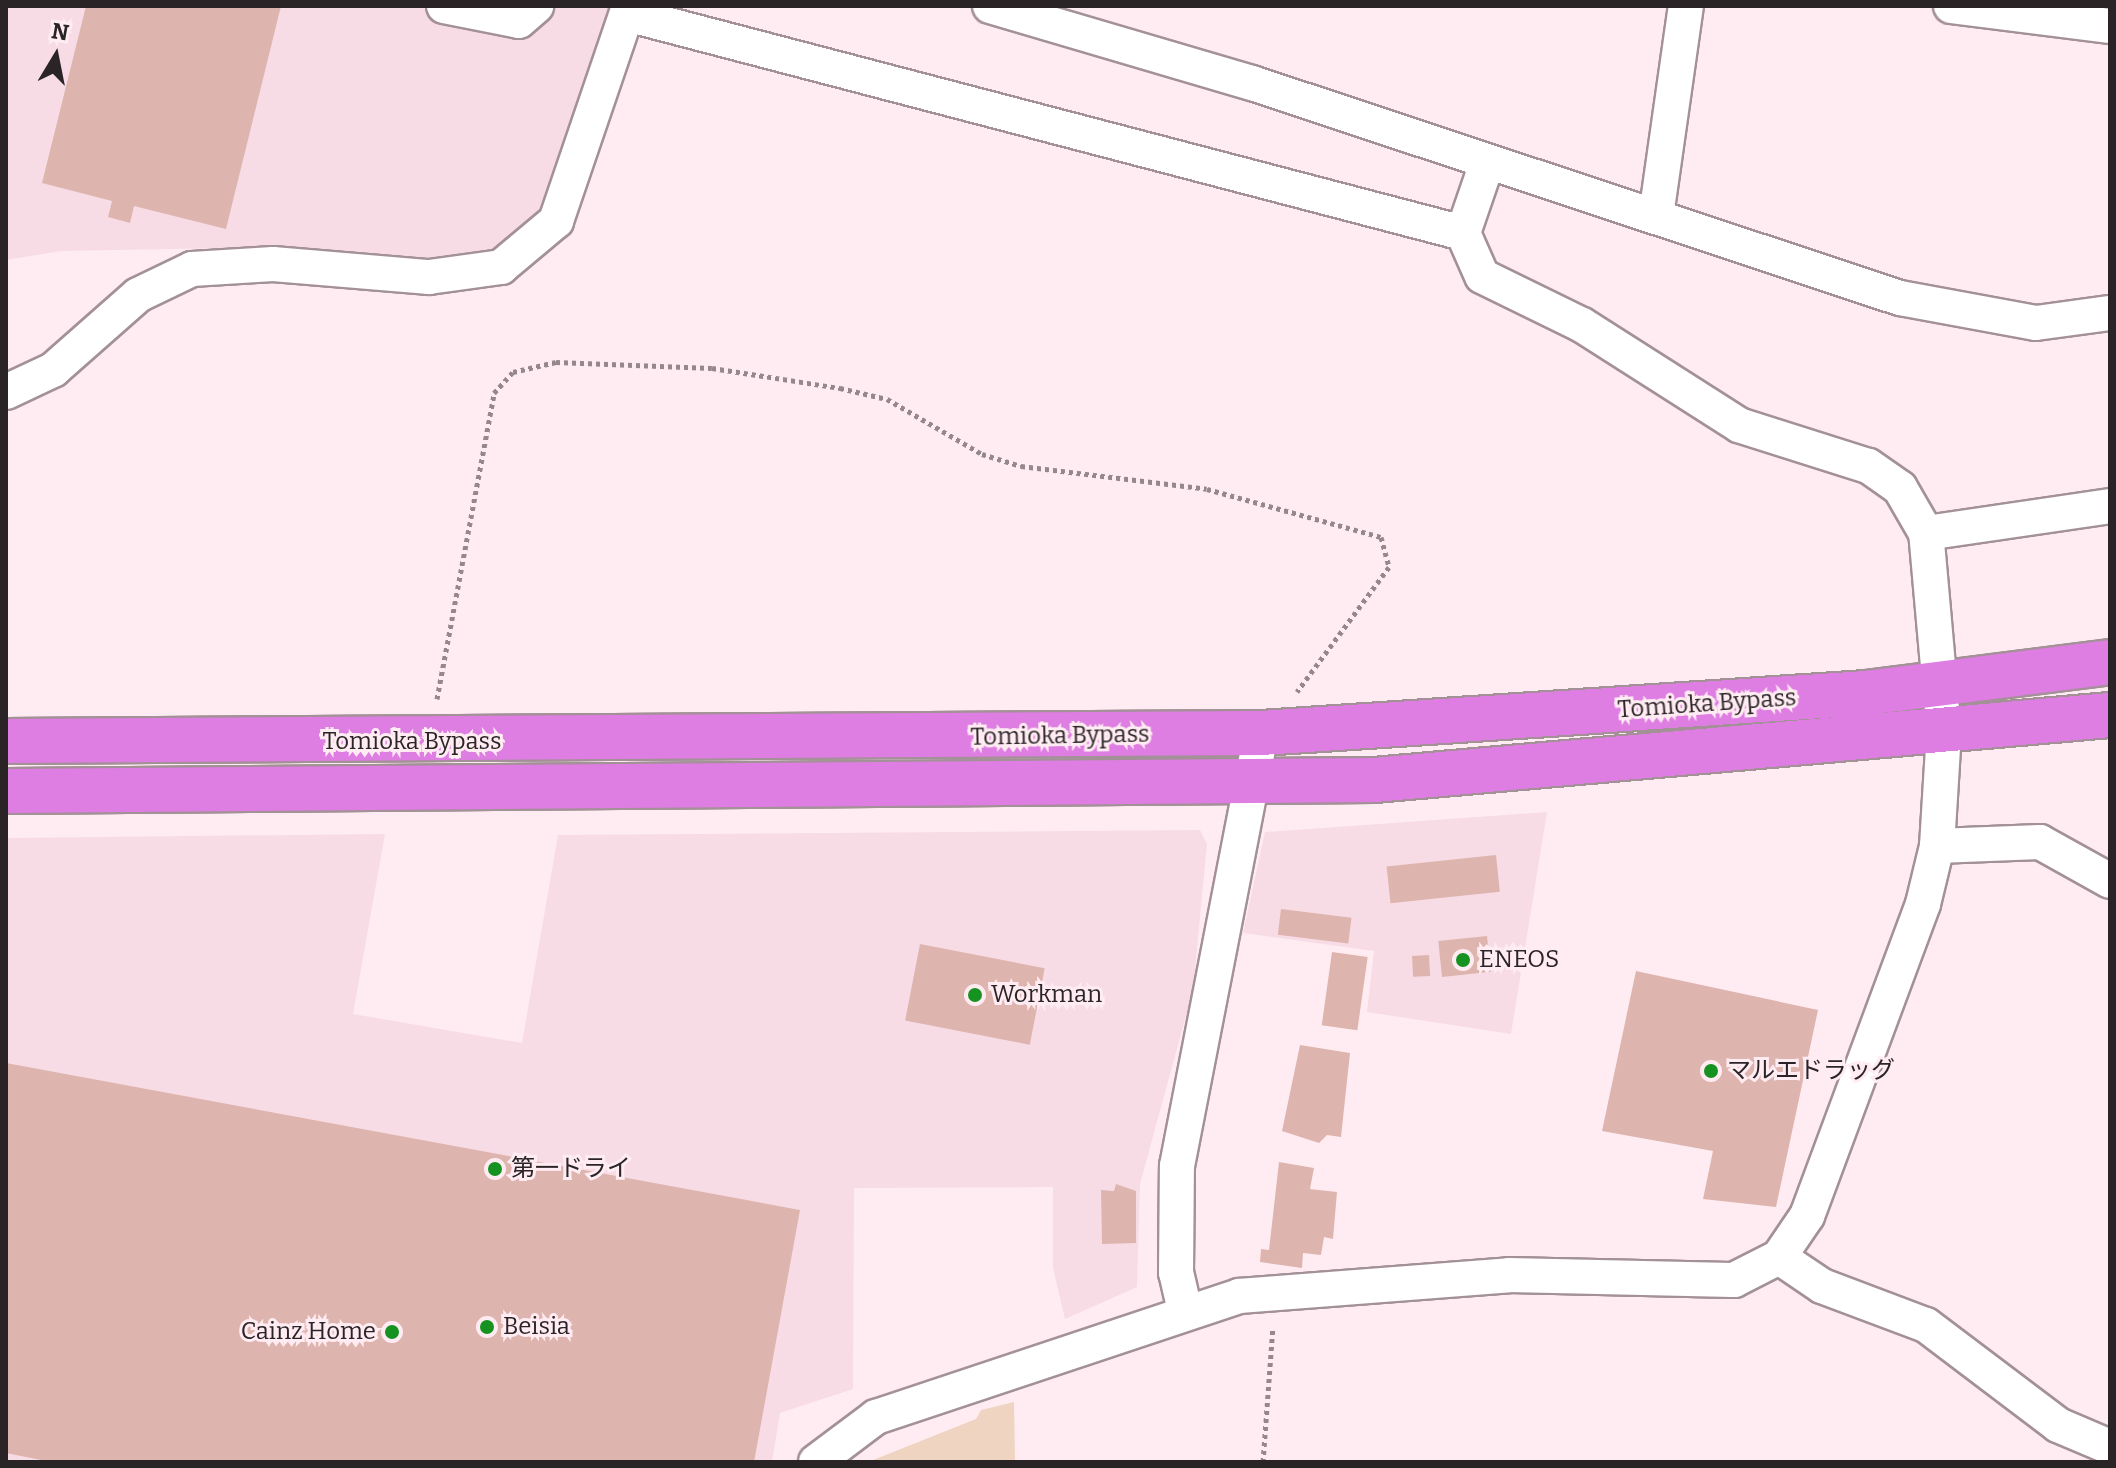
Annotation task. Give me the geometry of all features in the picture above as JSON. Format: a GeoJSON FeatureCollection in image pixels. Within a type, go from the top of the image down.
{"type":"FeatureCollection","features":[{"type":"Feature","properties":{"kind":"highway","name":"Tomioka Bypass"},"geometry":{"type":"LineString","coordinates":[[6,741],[437,743],[1274,732],[1941,682],[2110,662]]}},
{"type":"Feature","properties":{"kind":"highway","name":"Tomioka Bypass"},"geometry":{"type":"LineString","coordinates":[[6,791],[1374,780],[1944,733],[2110,715]]}},
{"type":"Feature","properties":{"kind":"street"},"geometry":{"type":"LineString","coordinates":[[444,6],[519,21],[536,6]]}},
{"type":"Feature","properties":{"kind":"street"},"geometry":{"type":"LineString","coordinates":[[990,6],[1252,83],[1900,298],[2036,323],[2110,313]]}},
{"type":"Feature","properties":{"kind":"street"},"geometry":{"type":"LineString","coordinates":[[1656,216],[1686,6]]}},
{"type":"Feature","properties":{"kind":"street"},"geometry":{"type":"LineString","coordinates":[[1951,6],[2110,26]]}},
{"type":"Feature","properties":{"kind":"street"},"geometry":{"type":"LineString","coordinates":[[6,392],[53,370],[138,295],[192,269],[273,264],[429,277],[501,267],[556,221],[628,10],[1463,233]]}},
{"type":"Feature","properties":{"kind":"street"},"geometry":{"type":"LineString","coordinates":[[816,1462],[876,1417],[1185,1311],[1275,1290],[1509,1275],[1734,1280],[1779,1257],[1807,1216],[1923,904],[1937,846],[1944,733],[1926,533],[1900,488],[1868,466],[1739,425],[1582,325],[1482,276],[1463,233],[1487,163]]}},
{"type":"Feature","properties":{"kind":"street"},"geometry":{"type":"LineString","coordinates":[[1926,533],[2110,506]]}},
{"type":"Feature","properties":{"kind":"street"},"geometry":{"type":"LineString","coordinates":[[1185,1311],[1176,1273],[1177,1166],[1255,782],[1274,732]]}},
{"type":"Feature","properties":{"kind":"street"},"geometry":{"type":"LineString","coordinates":[[1937,846],[2040,842],[2110,881]]}},
{"type":"Feature","properties":{"kind":"street"},"geometry":{"type":"LineString","coordinates":[[1779,1257],[1822,1286],[1926,1325],[2058,1425],[2110,1447]]}},
{"type":"Feature","properties":{"kind":"path"},"geometry":{"type":"LineString","coordinates":[[437,743],[437,686],[485,421],[494,393],[513,372],[556,362],[712,368],[871,395],[1021,466],[1207,489],[1381,537],[1389,567],[1298,687],[1274,732]]}},
{"type":"Feature","properties":{"kind":"path"},"geometry":{"type":"LineString","coordinates":[[1263,1462],[1275,1290]]}},
{"type":"Feature","properties":{"kind":"shaded area"},"geometry":{"type":"Polygon","coordinates":[[[6,6],[613,6],[553,196],[514,243],[464,260],[228,248],[61,251],[6,260],[6,6]]]}},
{"type":"Feature","properties":{"kind":"shaded area"},"geometry":{"type":"Polygon","coordinates":[[[1547,812],[1511,1034],[1367,1012],[1374,951],[1243,933],[1265,832],[1547,812]]]}},
{"type":"Feature","properties":{"kind":"shaded area"},"geometry":{"type":"Polygon","coordinates":[[[1200,830],[1207,844],[1193,990],[1140,1184],[1137,1287],[1065,1319],[1053,1268],[1053,1187],[854,1188],[853,1389],[780,1413],[772,1462],[6,1462],[6,838],[385,834],[353,1014],[522,1043],[558,835],[1200,830]]]}},
{"type":"Feature","properties":{"kind":"shaded area"},"geometry":{"type":"Polygon","coordinates":[[[1014,1402],[1015,1462],[868,1462],[976,1419],[981,1410],[1014,1402]]]}},
{"type":"Feature","properties":{"kind":"building"},"geometry":{"type":"Polygon","coordinates":[[[86,6],[281,6],[226,229],[134,206],[130,223],[108,217],[112,201],[42,183],[86,6]]]}},
{"type":"Feature","properties":{"kind":"building"},"geometry":{"type":"Polygon","coordinates":[[[1496,855],[1500,892],[1390,903],[1387,866],[1496,855]]]}},
{"type":"Feature","properties":{"kind":"building"},"geometry":{"type":"Polygon","coordinates":[[[1281,909],[1351,918],[1348,943],[1278,935],[1281,909]]]}},
{"type":"Feature","properties":{"kind":"building"},"geometry":{"type":"Polygon","coordinates":[[[1487,936],[1491,972],[1442,977],[1438,941],[1487,936]]]}},
{"type":"Feature","properties":{"kind":"building","name":"Workman"},"geometry":{"type":"Polygon","coordinates":[[[920,944],[1045,968],[1030,1045],[905,1021],[920,944]]]}},
{"type":"Feature","properties":{"kind":"building"},"geometry":{"type":"Polygon","coordinates":[[[1332,952],[1368,957],[1357,1030],[1322,1025],[1332,952]]]}},
{"type":"Feature","properties":{"kind":"building"},"geometry":{"type":"Polygon","coordinates":[[[1429,955],[1430,976],[1413,977],[1412,956],[1429,955]]]}},
{"type":"Feature","properties":{"kind":"building","name":"マルエドラッグ"},"geometry":{"type":"Polygon","coordinates":[[[1636,971],[1818,1010],[1776,1207],[1703,1199],[1713,1151],[1602,1131],[1636,971]]]}},
{"type":"Feature","properties":{"kind":"building"},"geometry":{"type":"Polygon","coordinates":[[[1300,1045],[1350,1053],[1341,1137],[1327,1135],[1319,1143],[1282,1131],[1300,1045]]]}},
{"type":"Feature","properties":{"kind":"building","name":"Cainz Home"},"geometry":{"type":"Polygon","coordinates":[[[6,1063],[800,1210],[754,1462],[51,1462],[6,1453],[6,1063]]]}},
{"type":"Feature","properties":{"kind":"building"},"geometry":{"type":"Polygon","coordinates":[[[1279,1162],[1314,1168],[1310,1189],[1337,1192],[1333,1239],[1324,1237],[1321,1255],[1303,1253],[1302,1268],[1260,1262],[1261,1249],[1269,1250],[1279,1162]]]}},
{"type":"Feature","properties":{"kind":"building"},"geometry":{"type":"Polygon","coordinates":[[[1116,1184],[1136,1191],[1136,1243],[1102,1244],[1101,1190],[1114,1191],[1116,1184]]]}},
{"type":"Feature","properties":{"kind":"place","name":"ENEOS"},"geometry":{"type":"Point","coordinates":[1463,960]}},
{"type":"Feature","properties":{"kind":"place","name":"Workman"},"geometry":{"type":"Point","coordinates":[975,995]}},
{"type":"Feature","properties":{"kind":"place","name":"マルエドラッグ"},"geometry":{"type":"Point","coordinates":[1711,1071]}},
{"type":"Feature","properties":{"kind":"place","name":"第一ドライ"},"geometry":{"type":"Point","coordinates":[495,1169]}},
{"type":"Feature","properties":{"kind":"place","name":"Beisia"},"geometry":{"type":"Point","coordinates":[487,1327]}},
{"type":"Feature","properties":{"kind":"place","name":"Cainz Home"},"geometry":{"type":"Point","coordinates":[392,1332]}}]}
